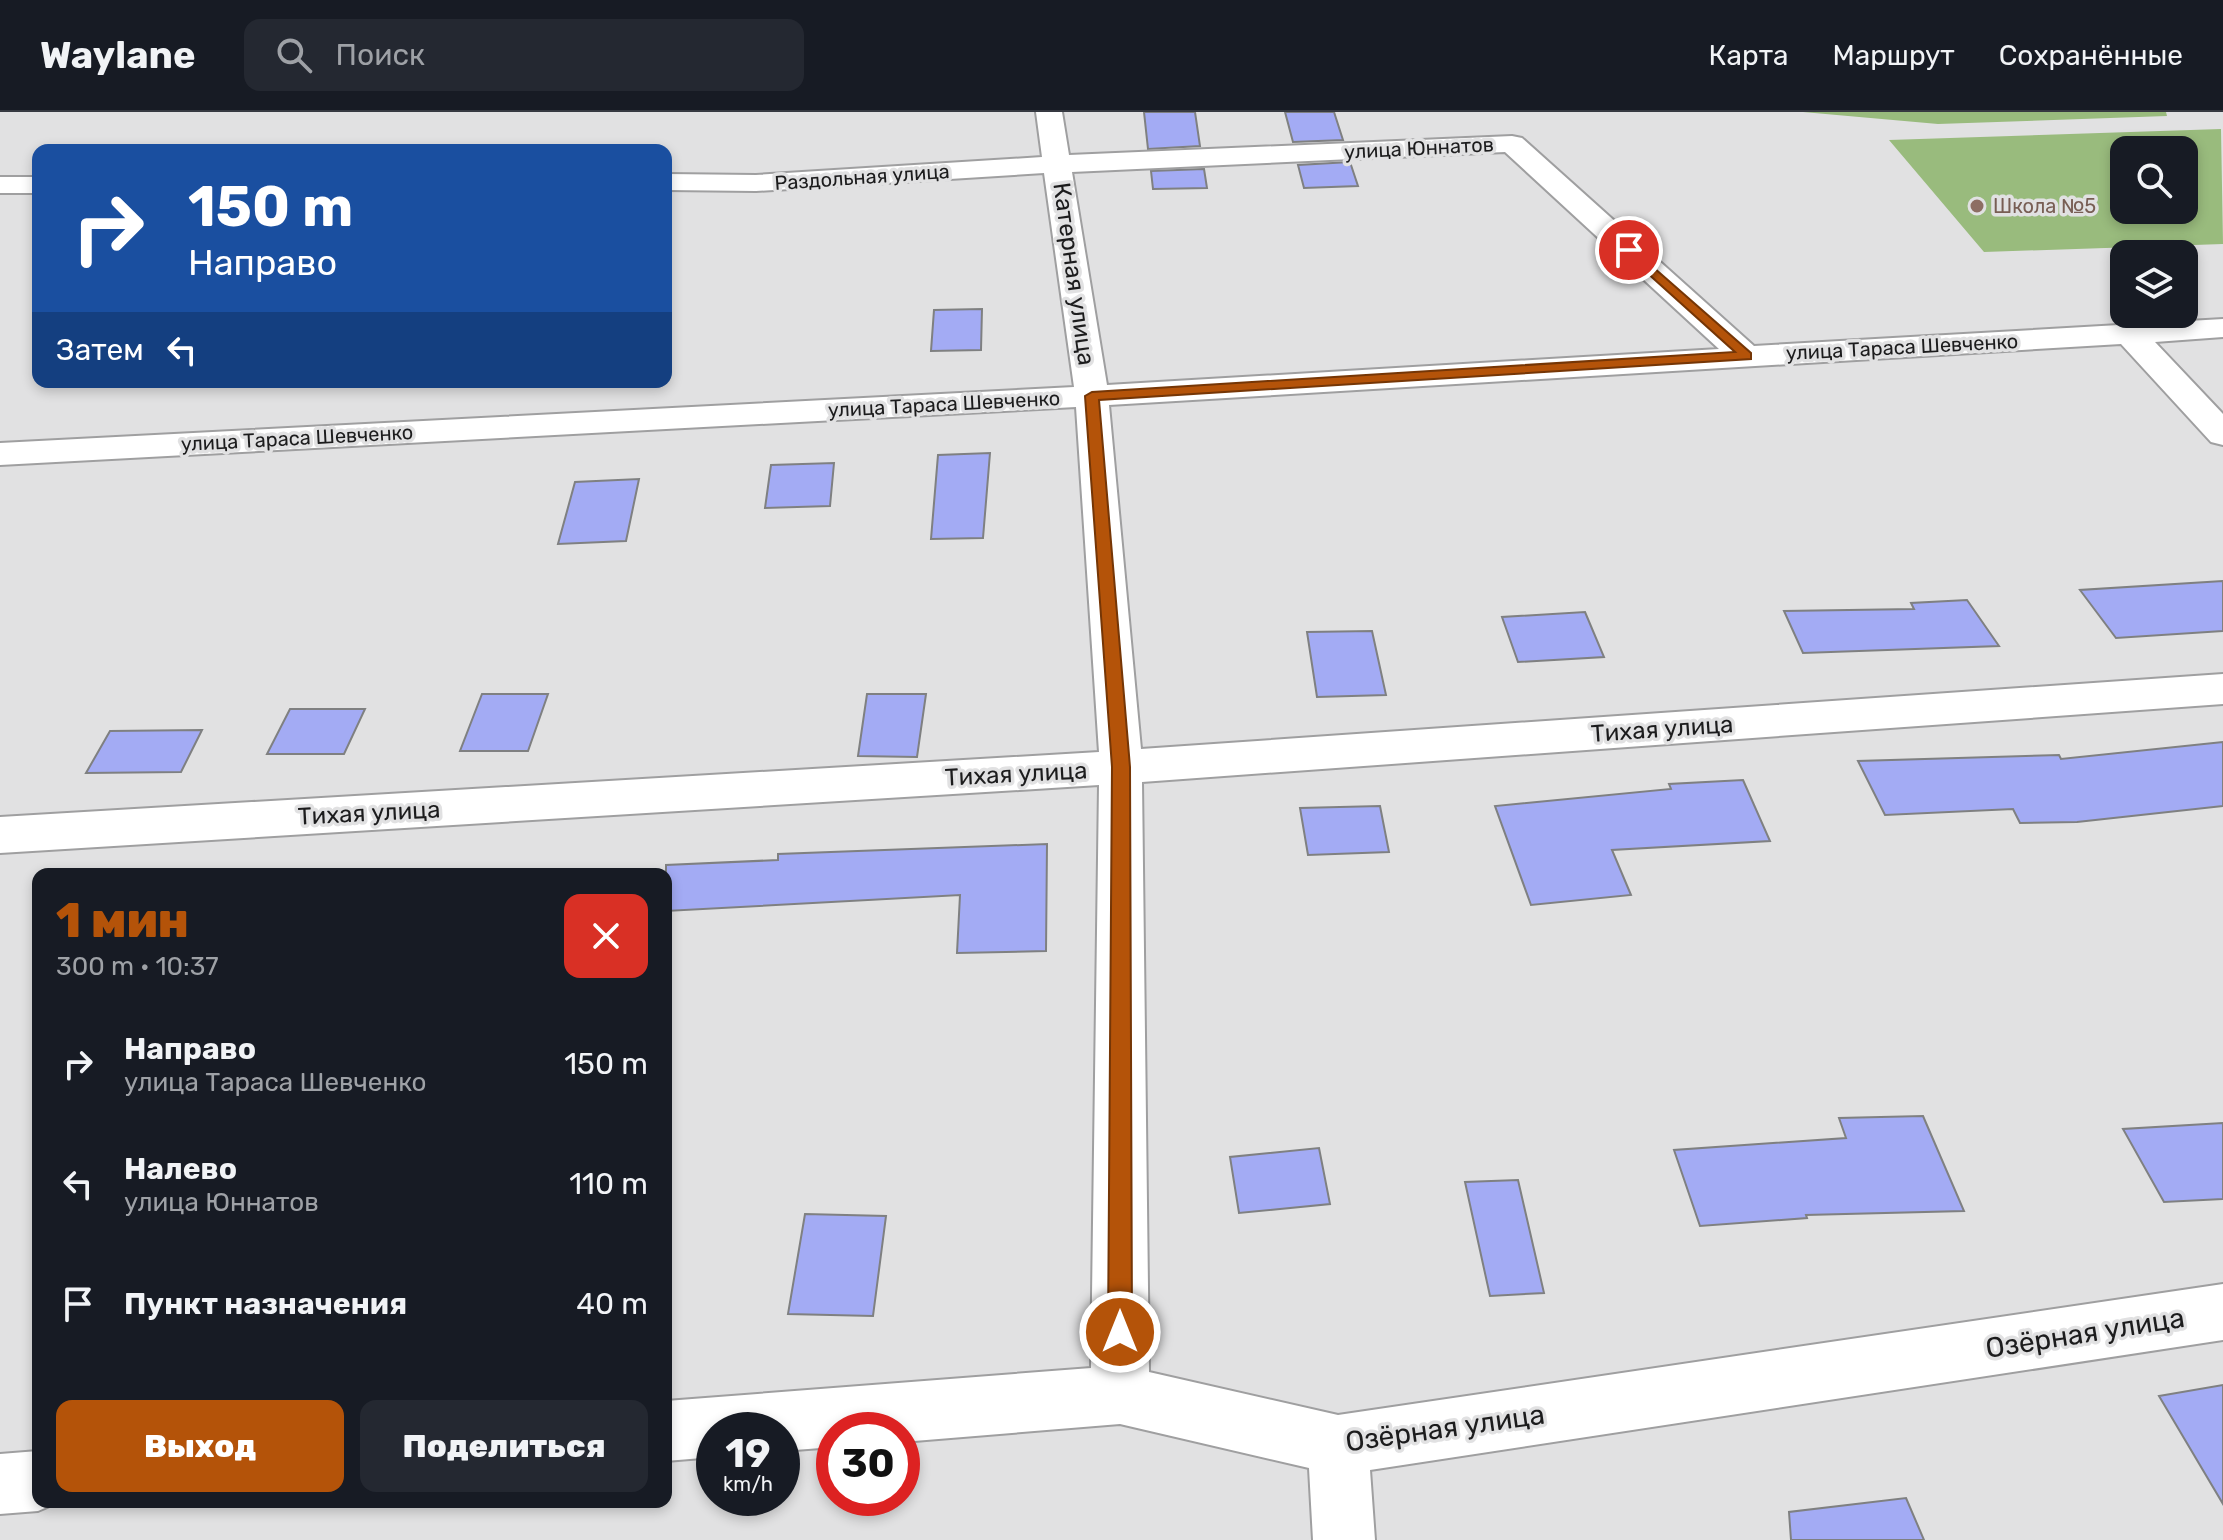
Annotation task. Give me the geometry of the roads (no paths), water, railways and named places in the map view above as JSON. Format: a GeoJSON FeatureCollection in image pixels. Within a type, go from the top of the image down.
{"type":"FeatureCollection","features":[{"type":"Feature","properties":{"kind":"street","name":"Катерная улица"},"geometry":{"type":"LineString","coordinates":[[1049,112],[1092,396],[1121,767],[1120,1395]]}},
{"type":"Feature","properties":{"kind":"street","name":"улица Юннатов"},"geometry":{"type":"LineString","coordinates":[[1058,164],[1512,144],[1746,356]]}},
{"type":"Feature","properties":{"kind":"street","name":"Раздольная улица"},"geometry":{"type":"LineString","coordinates":[[672,182],[756,183],[1058,164]]}},
{"type":"Feature","properties":{"kind":"street"},"geometry":{"type":"LineString","coordinates":[[0,185],[32,185]]}},
{"type":"Feature","properties":{"kind":"street","name":"улица Тараса Шевченко"},"geometry":{"type":"LineString","coordinates":[[0,454],[1092,396],[2223,328]]}},
{"type":"Feature","properties":{"kind":"street"},"geometry":{"type":"LineString","coordinates":[[2129,333],[2223,434]]}},
{"type":"Feature","properties":{"kind":"street","name":"Тихая улица"},"geometry":{"type":"LineString","coordinates":[[0,835],[1121,767],[2223,689]]}},
{"type":"Feature","properties":{"kind":"street","name":"Озёрная улица"},"geometry":{"type":"LineString","coordinates":[[672,1431],[1120,1395],[1338,1445],[2223,1312]]}},
{"type":"Feature","properties":{"kind":"street"},"geometry":{"type":"LineString","coordinates":[[1338,1445],[1344,1540]]}},
{"type":"Feature","properties":{"kind":"street"},"geometry":{"type":"LineString","coordinates":[[0,1484],[32,1481]]}},
{"type":"Feature","properties":{"kind":"place","name":"Школа №5"},"geometry":{"type":"Point","coordinates":[1977,206]}}]}
